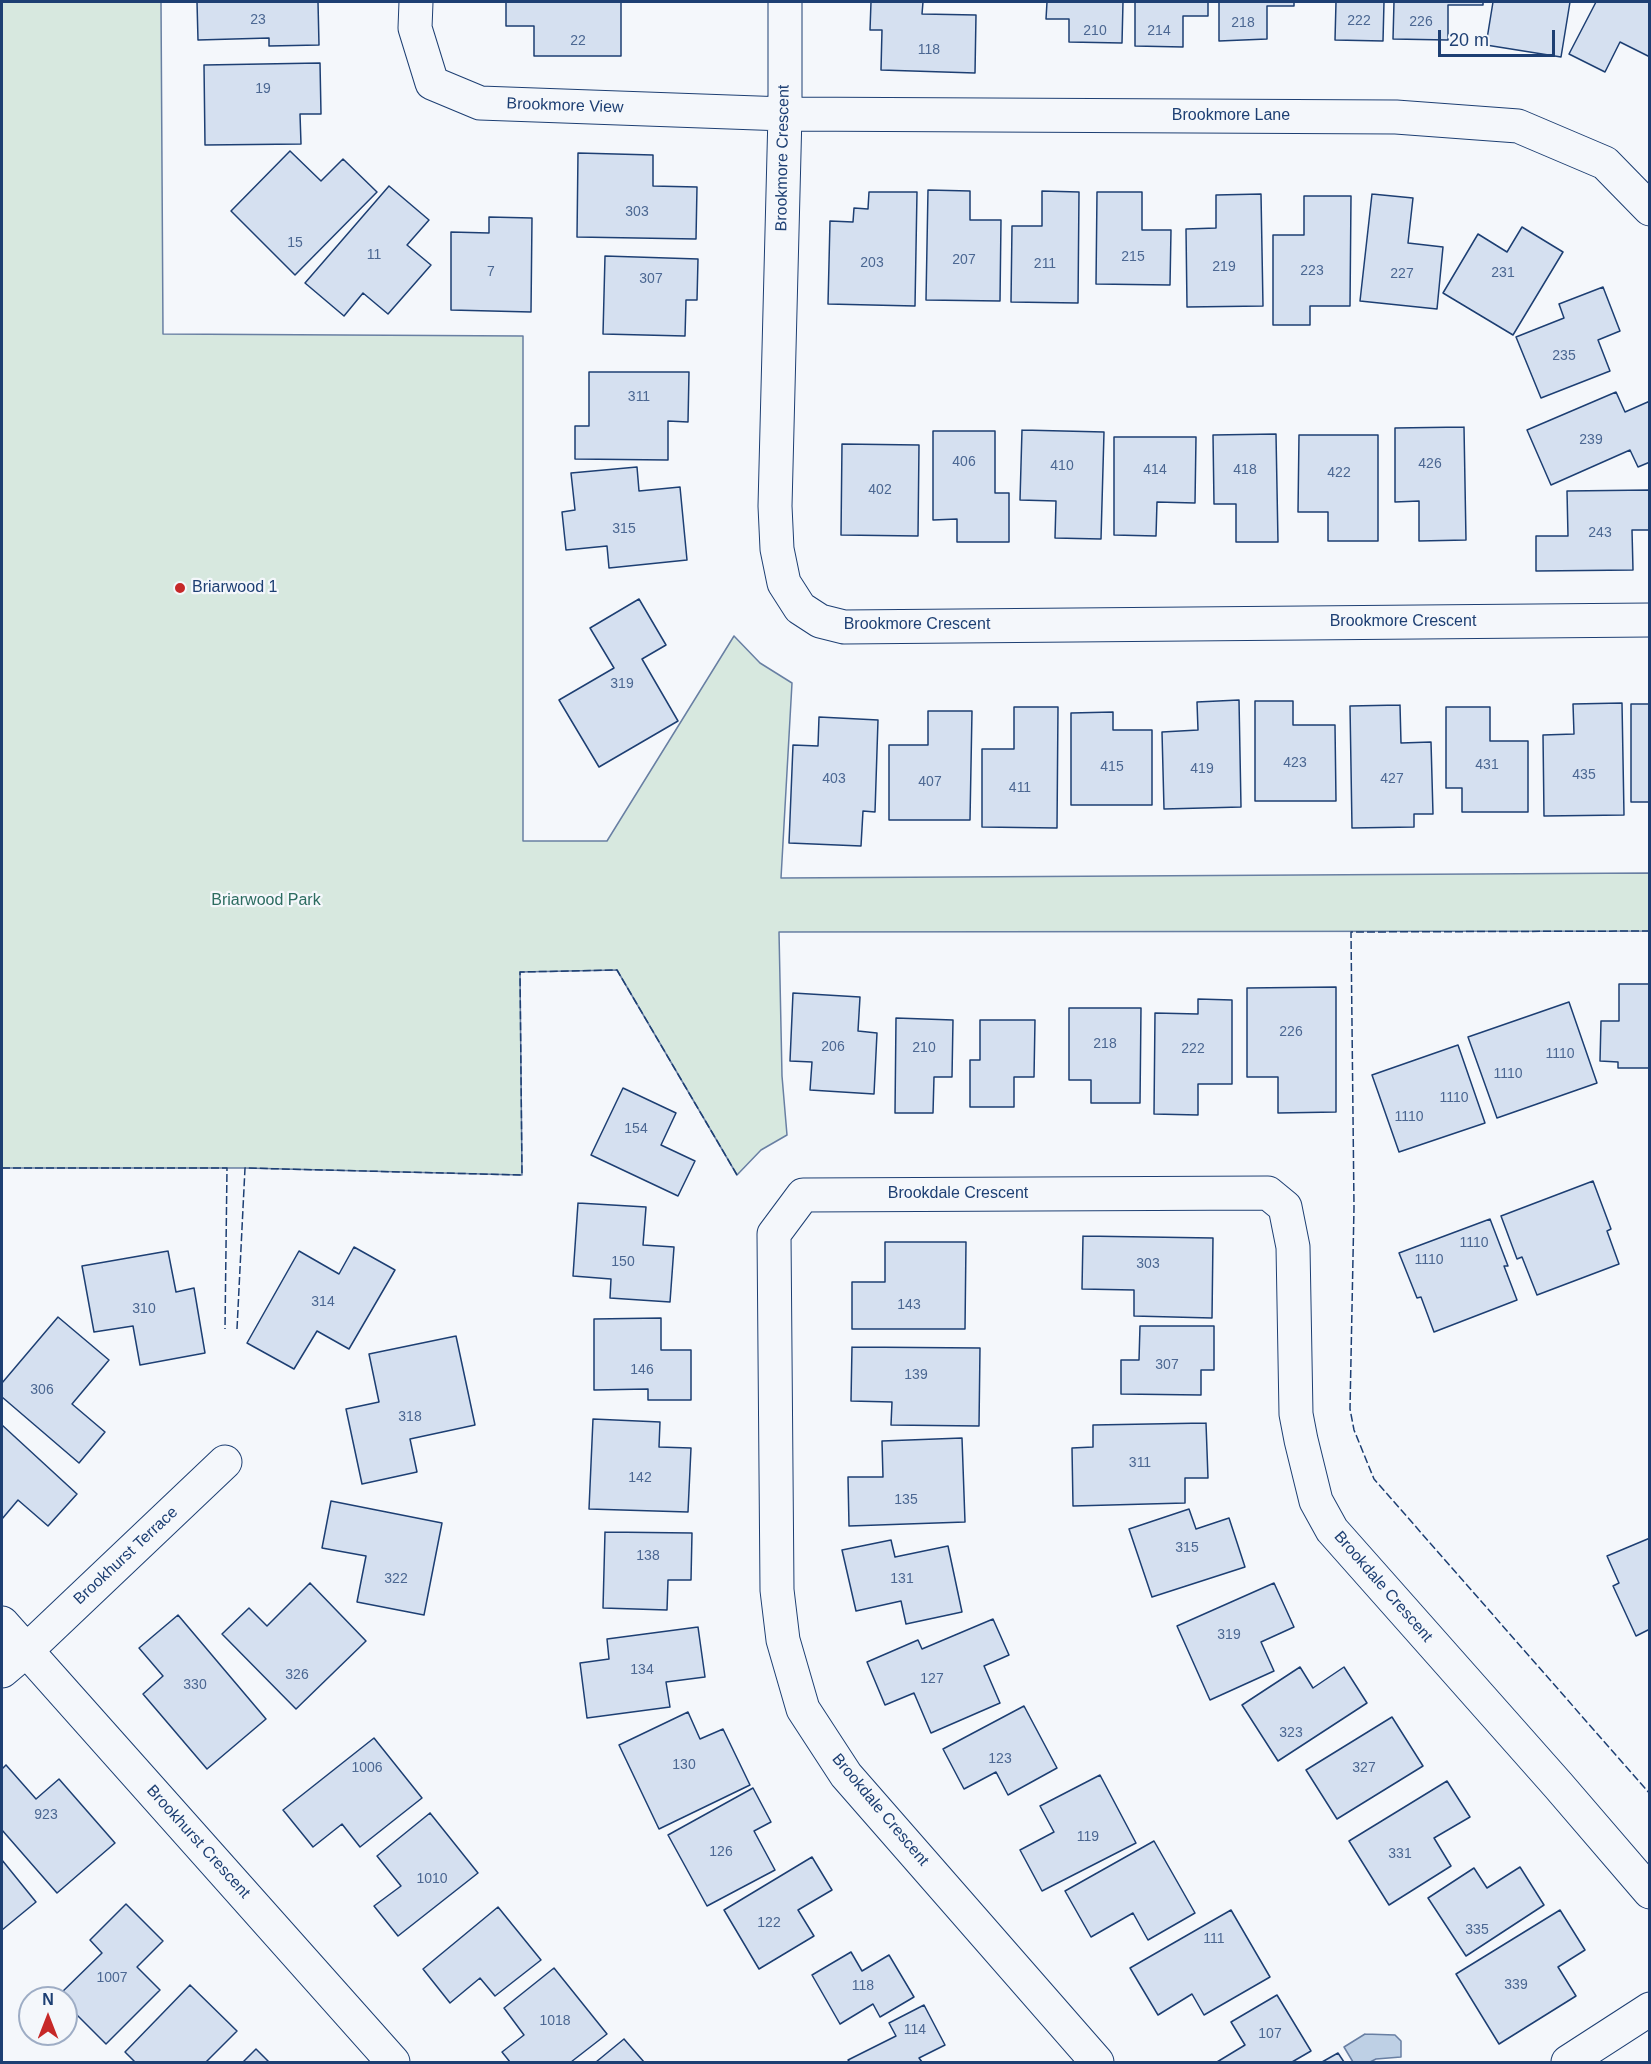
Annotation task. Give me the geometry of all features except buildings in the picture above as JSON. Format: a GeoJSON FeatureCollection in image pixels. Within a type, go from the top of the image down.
{"type":"FeatureCollection","features":[{"type":"Feature","properties":{"kind":"street","name":"Brookmore View"},"geometry":{"type":"LineString","coordinates":[[416,2],[415,28],[432,83],[480,103],[785,114]]}},
{"type":"Feature","properties":{"kind":"street","name":"Brookmore Crescent"},"geometry":{"type":"LineString","coordinates":[[785,2],[777,549],[784,583],[800,608],[820,621],[844,627],[1650,620]]}},
{"type":"Feature","properties":{"kind":"street","name":"Brookmore Lane"},"geometry":{"type":"LineString","coordinates":[[785,114],[1396,117],[1518,126],[1605,163],[1650,209]]}},
{"type":"Feature","properties":{"kind":"street","name":"Brookdale Crescent"},"geometry":{"type":"LineString","coordinates":[[1097,2062],[846,1775],[803,1709],[783,1640],[777,1590],[774,1234],[803,1195],[1268,1193],[1285,1207],[1293,1247],[1296,1413],[1316,1501],[1332,1530],[1650,1892]]}},
{"type":"Feature","properties":{"kind":"street","name":"Brookhurst Terrace"},"geometry":{"type":"LineString","coordinates":[[2,1671],[225,1462]]}},
{"type":"Feature","properties":{"kind":"street","name":"Brookhurst Crescent"},"geometry":{"type":"LineString","coordinates":[[2,1623],[393,2062]]}},
{"type":"Feature","properties":{"kind":"street"},"geometry":{"type":"LineString","coordinates":[[1568,2062],[1650,2009]]}},
{"type":"Feature","properties":{"kind":"green space","name":"Briarwood Park"},"geometry":{"type":"Polygon","coordinates":[[[2,2],[161,2],[163,334],[523,336],[523,841],[607,841],[734,636],[760,663],[792,683],[781,878],[1649,873],[1649,931],[779,932],[782,1076],[787,1135],[761,1150],[737,1175],[617,970],[520,972],[522,1175],[245,1168],[2,1168],[2,2]]]}},
{"type":"Feature","properties":{"kind":"water"},"geometry":{"type":"Polygon","coordinates":[[[1365,2034],[1395,2035],[1401,2041],[1401,2057],[1353,2062],[1344,2047],[1365,2034]]]}},
{"type":"Feature","properties":{"kind":"fence"},"geometry":{"type":"LineString","coordinates":[[1650,931],[1351,932],[1354,1207],[1350,1409],[1354,1430],[1374,1479],[1650,1794]]}},
{"type":"Feature","properties":{"kind":"fence"},"geometry":{"type":"LineString","coordinates":[[237,1329],[245,1168],[522,1175],[520,972],[617,970],[737,1175]]}},
{"type":"Feature","properties":{"kind":"fence"},"geometry":{"type":"LineString","coordinates":[[2,1168],[227,1168],[225,1329]]}},
{"type":"Feature","properties":{"kind":"place","name":"Briarwood 1"},"geometry":{"type":"Point","coordinates":[180,588]}}]}
